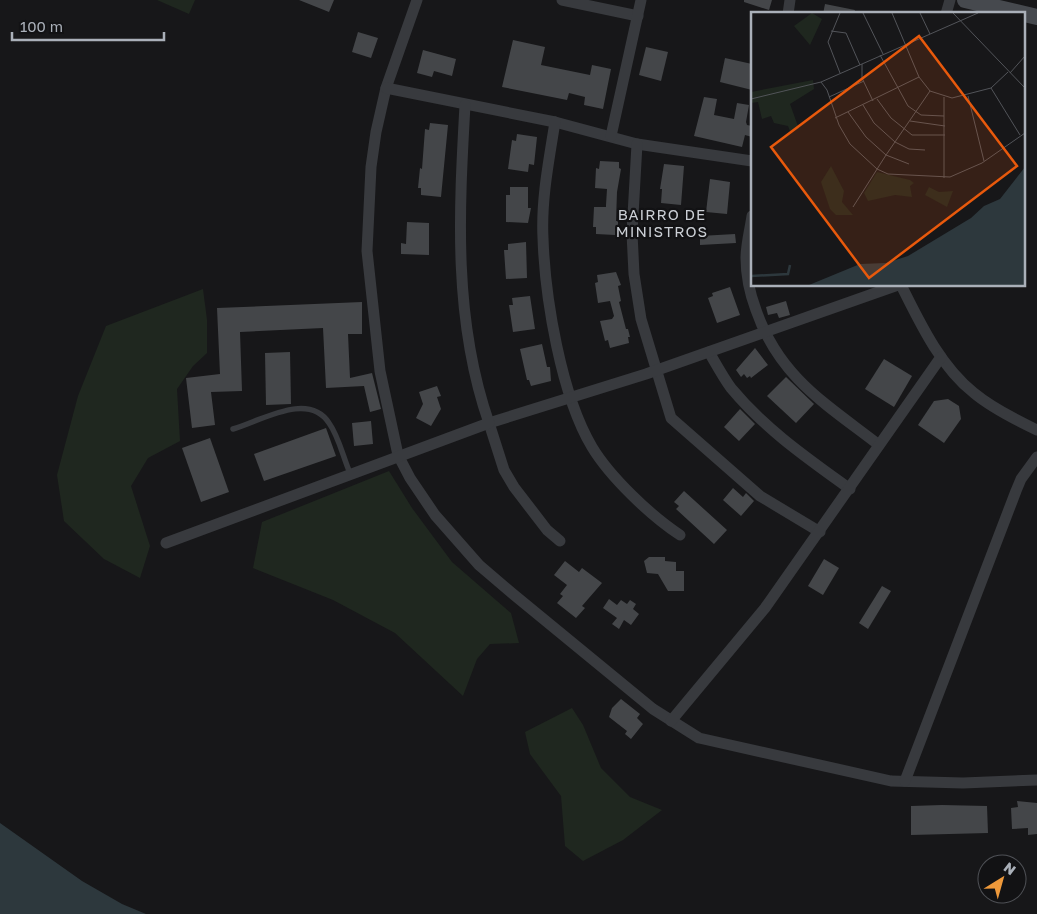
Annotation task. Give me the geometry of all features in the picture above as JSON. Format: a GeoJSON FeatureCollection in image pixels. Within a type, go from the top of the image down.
{"type":"FeatureCollection","features":[{"type":"Feature","properties":{"kind":"street"},"geometry":{"type":"LineString","coordinates":[[417,0],[386,88],[376,132],[371,167],[367,251],[380,371],[398,455],[410,478],[435,515],[480,565],[671,722],[699,738],[723,745],[891,780],[963,783],[1037,780]]}},
{"type":"Feature","properties":{"kind":"street"},"geometry":{"type":"LineString","coordinates":[[562,0],[638,16]]}},
{"type":"Feature","properties":{"kind":"street"},"geometry":{"type":"LineString","coordinates":[[611,136],[641,0]]}},
{"type":"Feature","properties":{"kind":"street"},"geometry":{"type":"LineString","coordinates":[[965,0],[1016,12]]}},
{"type":"Feature","properties":{"kind":"street"},"geometry":{"type":"LineString","coordinates":[[1024,14],[1037,17]]}},
{"type":"Feature","properties":{"kind":"street"},"geometry":{"type":"LineString","coordinates":[[386,88],[554,122],[637,144],[751,161]]}},
{"type":"Feature","properties":{"kind":"street"},"geometry":{"type":"LineString","coordinates":[[465,105],[459,224],[460,275],[469,349],[481,401],[504,470],[514,487],[551,534],[560,542]]}},
{"type":"Feature","properties":{"kind":"street"},"geometry":{"type":"LineString","coordinates":[[554,122],[546,182],[543,237],[548,293],[556,339],[571,396],[580,424],[593,448],[610,470],[660,522],[680,534]]}},
{"type":"Feature","properties":{"kind":"street"},"geometry":{"type":"LineString","coordinates":[[637,144],[632,233],[634,274],[641,318],[667,409],[677,424],[760,496],[820,532]]}},
{"type":"Feature","properties":{"kind":"street"},"geometry":{"type":"LineString","coordinates":[[751,223],[746,260],[753,301],[764,333],[780,360],[798,380],[879,445]]}},
{"type":"Feature","properties":{"kind":"street"},"geometry":{"type":"LineString","coordinates":[[166,543],[488,423],[656,371],[897,286]]}},
{"type":"Feature","properties":{"kind":"street"},"geometry":{"type":"LineString","coordinates":[[901,286],[918,320],[941,356],[974,393],[1037,430]]}},
{"type":"Feature","properties":{"kind":"street"},"geometry":{"type":"LineString","coordinates":[[709,352],[730,386],[754,414],[781,439],[850,489]]}},
{"type":"Feature","properties":{"kind":"street"},"geometry":{"type":"LineString","coordinates":[[671,722],[765,608],[820,532],[941,356]]}},
{"type":"Feature","properties":{"kind":"street"},"geometry":{"type":"LineString","coordinates":[[905,781],[1016,491],[1021,479],[1037,457]]}},
{"type":"Feature","properties":{"kind":"lane"},"geometry":{"type":"LineString","coordinates":[[233,429],[289,409],[308,407],[319,412],[329,423],[350,473]]}},
{"type":"Feature","properties":{"kind":"shaded area"},"geometry":{"type":"Polygon","coordinates":[[[157,0],[195,0],[189,14],[157,0]]]}},
{"type":"Feature","properties":{"kind":"shaded area"},"geometry":{"type":"Polygon","coordinates":[[[203,289],[207,320],[207,353],[193,366],[177,389],[180,441],[148,458],[131,486],[150,546],[140,578],[104,559],[64,521],[57,475],[78,396],[106,326],[203,289]]]}},
{"type":"Feature","properties":{"kind":"shaded area"},"geometry":{"type":"Polygon","coordinates":[[[389,471],[412,508],[452,562],[511,613],[519,643],[490,644],[477,659],[463,696],[395,633],[333,600],[253,568],[262,522],[389,471]]]}},
{"type":"Feature","properties":{"kind":"shaded area"},"geometry":{"type":"Polygon","coordinates":[[[572,708],[583,725],[601,768],[630,797],[662,810],[623,840],[583,861],[565,846],[561,796],[530,754],[525,732],[572,708]]]}},
{"type":"Feature","properties":{"kind":"shaded area"},"geometry":{"type":"Polygon","coordinates":[[[0,823],[82,881],[122,904],[146,914],[0,914],[0,823]]]}},
{"type":"Feature","properties":{"kind":"building"},"geometry":{"type":"Polygon","coordinates":[[[299,0],[334,0],[329,12],[299,0]]]}},
{"type":"Feature","properties":{"kind":"building"},"geometry":{"type":"Polygon","coordinates":[[[744,0],[772,0],[769,10],[744,2],[744,0]]]}},
{"type":"Feature","properties":{"kind":"building"},"geometry":{"type":"Polygon","coordinates":[[[825,4],[855,10],[854,12],[823,12],[825,4]]]}},
{"type":"Feature","properties":{"kind":"building"},"geometry":{"type":"Polygon","coordinates":[[[358,32],[378,38],[371,58],[352,52],[358,32]]]}},
{"type":"Feature","properties":{"kind":"building"},"geometry":{"type":"Polygon","coordinates":[[[513,40],[545,47],[541,65],[590,75],[592,65],[611,69],[603,109],[584,105],[585,97],[569,93],[567,100],[502,87],[513,40]]]}},
{"type":"Feature","properties":{"kind":"building"},"geometry":{"type":"Polygon","coordinates":[[[646,47],[668,52],[661,81],[639,75],[646,47]]]}},
{"type":"Feature","properties":{"kind":"building"},"geometry":{"type":"Polygon","coordinates":[[[423,50],[456,59],[452,76],[434,71],[432,77],[417,73],[423,50]]]}},
{"type":"Feature","properties":{"kind":"building"},"geometry":{"type":"Polygon","coordinates":[[[725,58],[751,64],[751,90],[720,82],[725,58]]]}},
{"type":"Feature","properties":{"kind":"building"},"geometry":{"type":"Polygon","coordinates":[[[704,97],[717,99],[714,115],[734,119],[737,103],[749,105],[746,122],[747,125],[751,126],[751,137],[745,135],[742,147],[694,136],[704,97]]]}},
{"type":"Feature","properties":{"kind":"building"},"geometry":{"type":"Polygon","coordinates":[[[430,123],[448,125],[441,197],[421,195],[421,188],[418,188],[420,168],[422,169],[425,129],[429,130],[430,123]]]}},
{"type":"Feature","properties":{"kind":"building"},"geometry":{"type":"Polygon","coordinates":[[[517,134],[537,137],[534,165],[529,164],[528,172],[508,169],[512,140],[516,141],[517,134]]]}},
{"type":"Feature","properties":{"kind":"building"},"geometry":{"type":"Polygon","coordinates":[[[600,161],[619,162],[619,168],[621,169],[617,192],[616,221],[618,221],[618,229],[616,229],[615,235],[596,234],[596,227],[593,227],[594,207],[606,207],[607,189],[595,188],[596,168],[599,169],[600,161]]]}},
{"type":"Feature","properties":{"kind":"building"},"geometry":{"type":"Polygon","coordinates":[[[664,164],[684,166],[681,205],[661,203],[662,189],[660,189],[664,164]]]}},
{"type":"Feature","properties":{"kind":"building"},"geometry":{"type":"Polygon","coordinates":[[[710,179],[730,182],[727,214],[706,212],[710,179]]]}},
{"type":"Feature","properties":{"kind":"building"},"geometry":{"type":"Polygon","coordinates":[[[510,187],[528,187],[528,208],[531,208],[528,223],[506,222],[506,195],[510,195],[510,187]]]}},
{"type":"Feature","properties":{"kind":"building"},"geometry":{"type":"Polygon","coordinates":[[[407,222],[429,223],[429,255],[401,254],[401,243],[406,244],[407,222]]]}},
{"type":"Feature","properties":{"kind":"building"},"geometry":{"type":"Polygon","coordinates":[[[735,234],[736,243],[700,245],[700,236],[735,234]]]}},
{"type":"Feature","properties":{"kind":"building"},"geometry":{"type":"Polygon","coordinates":[[[526,242],[527,278],[506,279],[504,250],[508,250],[508,244],[526,242]]]}},
{"type":"Feature","properties":{"kind":"building"},"geometry":{"type":"Polygon","coordinates":[[[616,272],[621,285],[618,286],[621,301],[619,302],[630,337],[628,337],[629,343],[610,348],[608,340],[605,341],[600,321],[612,319],[614,316],[610,301],[598,303],[595,283],[598,282],[597,275],[616,272]]]}},
{"type":"Feature","properties":{"kind":"building"},"geometry":{"type":"Polygon","coordinates":[[[730,287],[740,315],[717,323],[708,298],[713,296],[712,293],[730,287]]]}},
{"type":"Feature","properties":{"kind":"building"},"geometry":{"type":"Polygon","coordinates":[[[530,296],[535,329],[513,332],[509,305],[513,305],[512,298],[530,296]]]}},
{"type":"Feature","properties":{"kind":"building"},"geometry":{"type":"Polygon","coordinates":[[[786,301],[790,315],[779,318],[777,313],[768,315],[766,307],[786,301]]]}},
{"type":"Feature","properties":{"kind":"building"},"geometry":{"type":"Polygon","coordinates":[[[362,302],[362,334],[348,334],[350,378],[372,373],[381,409],[370,412],[364,386],[326,388],[323,328],[240,332],[242,391],[211,392],[215,425],[192,428],[186,378],[220,374],[217,308],[362,302]]]}},
{"type":"Feature","properties":{"kind":"building"},"geometry":{"type":"Polygon","coordinates":[[[542,344],[547,367],[550,367],[551,381],[531,386],[529,380],[527,380],[520,349],[542,344]]]}},
{"type":"Feature","properties":{"kind":"building"},"geometry":{"type":"Polygon","coordinates":[[[755,348],[768,365],[751,378],[750,376],[747,378],[744,374],[741,377],[736,370],[755,348]]]}},
{"type":"Feature","properties":{"kind":"building"},"geometry":{"type":"Polygon","coordinates":[[[290,352],[291,404],[266,405],[265,353],[290,352]]]}},
{"type":"Feature","properties":{"kind":"building"},"geometry":{"type":"Polygon","coordinates":[[[884,359],[912,376],[894,407],[865,389],[884,359]]]}},
{"type":"Feature","properties":{"kind":"building"},"geometry":{"type":"Polygon","coordinates":[[[786,377],[814,404],[796,423],[767,396],[786,377]]]}},
{"type":"Feature","properties":{"kind":"building"},"geometry":{"type":"Polygon","coordinates":[[[437,386],[441,396],[437,397],[441,409],[431,426],[416,418],[423,404],[419,392],[437,386]]]}},
{"type":"Feature","properties":{"kind":"building"},"geometry":{"type":"Polygon","coordinates":[[[948,399],[959,406],[961,419],[944,443],[918,425],[934,401],[948,399]]]}},
{"type":"Feature","properties":{"kind":"building"},"geometry":{"type":"Polygon","coordinates":[[[740,409],[755,424],[739,441],[724,427],[740,409]]]}},
{"type":"Feature","properties":{"kind":"building"},"geometry":{"type":"Polygon","coordinates":[[[371,421],[373,444],[354,446],[352,423],[371,421]]]}},
{"type":"Feature","properties":{"kind":"building"},"geometry":{"type":"Polygon","coordinates":[[[326,428],[336,456],[264,481],[254,454],[326,428]]]}},
{"type":"Feature","properties":{"kind":"building"},"geometry":{"type":"Polygon","coordinates":[[[210,438],[229,492],[201,502],[182,448],[210,438]]]}},
{"type":"Feature","properties":{"kind":"building"},"geometry":{"type":"Polygon","coordinates":[[[733,488],[743,497],[746,493],[754,501],[741,516],[723,500],[733,488]]]}},
{"type":"Feature","properties":{"kind":"building"},"geometry":{"type":"Polygon","coordinates":[[[684,491],[727,530],[714,544],[676,509],[679,506],[674,502],[684,491]]]}},
{"type":"Feature","properties":{"kind":"building"},"geometry":{"type":"Polygon","coordinates":[[[649,557],[665,557],[665,561],[676,562],[676,571],[684,571],[684,591],[668,591],[658,574],[647,573],[644,561],[649,557]]]}},
{"type":"Feature","properties":{"kind":"building"},"geometry":{"type":"Polygon","coordinates":[[[824,559],[839,568],[823,595],[808,586],[824,559]]]}},
{"type":"Feature","properties":{"kind":"building"},"geometry":{"type":"Polygon","coordinates":[[[565,561],[579,572],[582,568],[602,583],[582,606],[585,608],[576,618],[557,603],[563,596],[560,594],[567,585],[554,575],[565,561]]]}},
{"type":"Feature","properties":{"kind":"building"},"geometry":{"type":"Polygon","coordinates":[[[882,586],[891,591],[868,629],[859,623],[882,586]]]}},
{"type":"Feature","properties":{"kind":"building"},"geometry":{"type":"Polygon","coordinates":[[[609,599],[617,605],[621,600],[627,604],[630,600],[636,604],[633,609],[639,614],[631,625],[624,620],[619,629],[612,624],[617,618],[603,608],[609,599]]]}},
{"type":"Feature","properties":{"kind":"building"},"geometry":{"type":"Polygon","coordinates":[[[621,699],[640,714],[637,718],[643,724],[631,739],[625,734],[627,731],[609,717],[612,708],[621,699]]]}},
{"type":"Feature","properties":{"kind":"building"},"geometry":{"type":"Polygon","coordinates":[[[1017,801],[1037,803],[1037,834],[1028,835],[1028,828],[1012,829],[1011,808],[1018,807],[1017,801]]]}},
{"type":"Feature","properties":{"kind":"building"},"geometry":{"type":"Polygon","coordinates":[[[911,806],[987,806],[988,833],[911,835],[911,806]]]}},
{"type":"Feature","properties":{"kind":"district","name":"BAIRRO DE MINISTROS"},"geometry":{"type":"Point","coordinates":[662,224]}}]}
